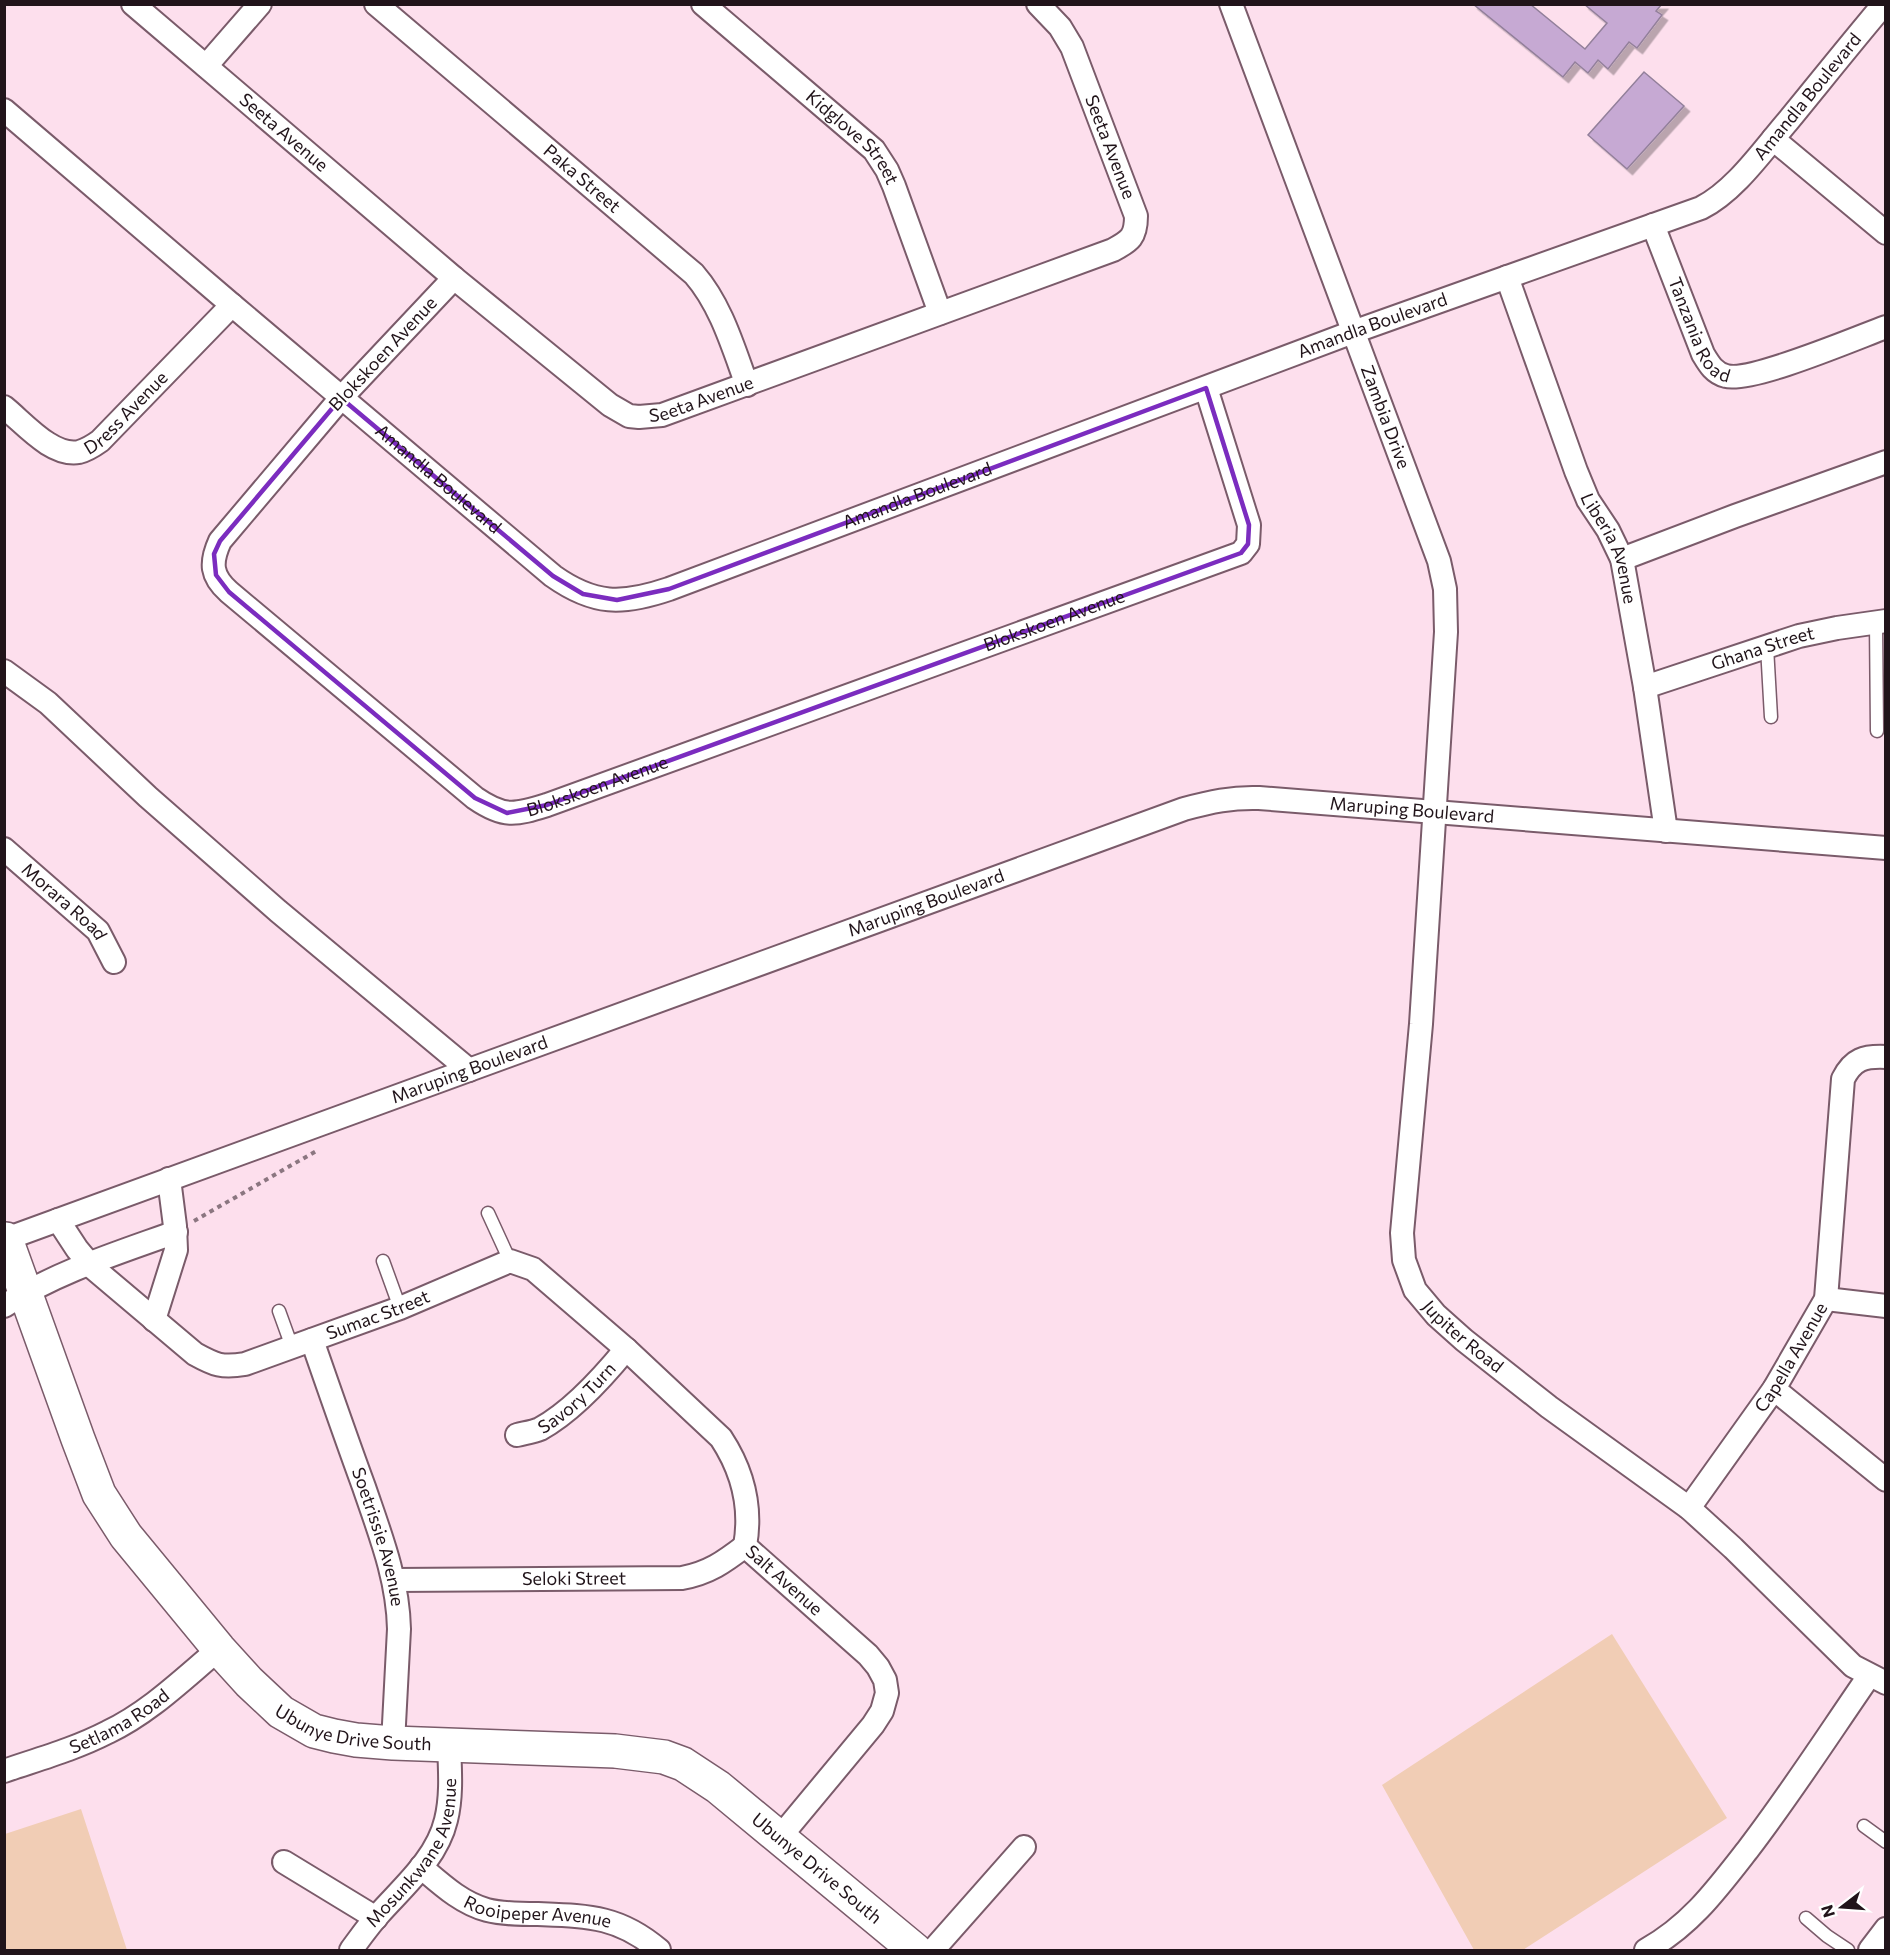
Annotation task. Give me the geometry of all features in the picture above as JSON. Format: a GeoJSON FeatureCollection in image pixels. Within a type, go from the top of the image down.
{"type":"FeatureCollection","features":[{"type":"Feature","properties":{"kind":"street","name":"Seeta Avenue"},"geometry":{"type":"LineString","coordinates":[[133,4],[454,278],[610,405],[629,416],[639,417],[662,415],[747,385],[1113,250],[1133,236],[1136,216],[1072,46],[1060,27],[1038,4]]}},
{"type":"Feature","properties":{"kind":"street"},"geometry":{"type":"LineString","coordinates":[[206,66],[260,4]]}},
{"type":"Feature","properties":{"kind":"street","name":"Paka Street"},"geometry":{"type":"LineString","coordinates":[[376,4],[694,274],[714,302],[747,385]]}},
{"type":"Feature","properties":{"kind":"street","name":"Kidglove Street"},"geometry":{"type":"LineString","coordinates":[[703,4],[874,150],[894,186],[940,313]]}},
{"type":"Feature","properties":{"kind":"street","name":"Zambia Drive"},"geometry":{"type":"LineString","coordinates":[[1231,4],[1439,561],[1445,589],[1446,632],[1435,812]]}},
{"type":"Feature","properties":{"kind":"street","name":"Amandla Boulevard"},"geometry":{"type":"LineString","coordinates":[[4,110],[341,398],[560,581],[584,594],[601,599],[617,600],[636,598],[669,589],[1353,332],[1701,208],[1715,200],[1732,185],[1773,139],[1876,13]]}},
{"type":"Feature","properties":{"kind":"street"},"geometry":{"type":"LineString","coordinates":[[1773,139],[1886,233]]}},
{"type":"Feature","properties":{"kind":"street","name":"Tanzania Road"},"geometry":{"type":"LineString","coordinates":[[1653,225],[1703,354],[1710,365],[1724,375],[1743,376],[1765,371],[1886,327]]}},
{"type":"Feature","properties":{"kind":"street","name":"Liberia Avenue"},"geometry":{"type":"LineString","coordinates":[[1507,277],[1588,501],[1608,530],[1622,560],[1645,687],[1666,831]]}},
{"type":"Feature","properties":{"kind":"street","name":"Blokskoen Avenue"},"geometry":{"type":"LineString","coordinates":[[454,278],[341,398],[220,541],[214,554],[213,565],[221,584],[229,592],[475,798],[497,812],[519,812],[548,805],[1241,554],[1248,544],[1249,525],[1206,388]]}},
{"type":"Feature","properties":{"kind":"street","name":"Dress Avenue"},"geometry":{"type":"LineString","coordinates":[[4,407],[47,444],[58,450],[78,452],[89,449],[100,441],[232,305]]}},
{"type":"Feature","properties":{"kind":"street"},"geometry":{"type":"LineString","coordinates":[[1622,560],[1735,516],[1886,462]]}},
{"type":"Feature","properties":{"kind":"street","name":"Ghana Street"},"geometry":{"type":"LineString","coordinates":[[1645,687],[1799,636],[1881,622]]}},
{"type":"Feature","properties":{"kind":"street"},"geometry":{"type":"LineString","coordinates":[[4,671],[48,703],[148,797],[260,896],[469,1070]]}},
{"type":"Feature","properties":{"kind":"street","name":"Maruping Boulevard"},"geometry":{"type":"LineString","coordinates":[[5,1238],[1173,813],[1212,801],[1242,797],[1886,848]]}},
{"type":"Feature","properties":{"kind":"street","name":"Jupiter Road"},"geometry":{"type":"LineString","coordinates":[[1435,812],[1420,1036],[1402,1233],[1404,1260],[1415,1290],[1436,1315],[1464,1340],[1549,1407],[1689,1508],[1853,1666],[1877,1680]]}},
{"type":"Feature","properties":{"kind":"street","name":"Morara Road"},"geometry":{"type":"LineString","coordinates":[[4,849],[98,931],[114,962]]}},
{"type":"Feature","properties":{"kind":"street","name":"Capella Avenue"},"geometry":{"type":"LineString","coordinates":[[1689,1508],[1774,1389],[1826,1299],[1843,1079],[1855,1062],[1873,1056],[1886,1057]]}},
{"type":"Feature","properties":{"kind":"street"},"geometry":{"type":"LineString","coordinates":[[154,1320],[176,1250],[169,1179]]}},
{"type":"Feature","properties":{"kind":"street","name":"Sumac Street"},"geometry":{"type":"LineString","coordinates":[[58,1220],[89,1264],[195,1354],[211,1363],[226,1367],[245,1364],[400,1308],[510,1261]]}},
{"type":"Feature","properties":{"kind":"street"},"geometry":{"type":"LineString","coordinates":[[15,1299],[89,1264],[176,1232]]}},
{"type":"Feature","properties":{"kind":"street","name":"Ubunye Drive South"},"geometry":{"type":"LineString","coordinates":[[5,1238],[15,1299],[78,1439],[99,1494],[126,1536],[219,1648],[265,1698],[298,1723],[314,1731],[334,1736],[393,1743],[615,1751],[664,1757],[683,1764],[718,1787],[915,1950]]}},
{"type":"Feature","properties":{"kind":"street","name":"Salt Avenue"},"geometry":{"type":"LineString","coordinates":[[510,1261],[533,1269],[710,1425],[726,1445],[744,1491],[748,1532],[745,1546],[868,1655],[885,1680],[887,1693],[882,1711],[873,1725],[780,1837]]}},
{"type":"Feature","properties":{"kind":"street"},"geometry":{"type":"LineString","coordinates":[[1826,1299],[1886,1306]]}},
{"type":"Feature","properties":{"kind":"street","name":"Soetrissie Avenue"},"geometry":{"type":"LineString","coordinates":[[302,1344],[380,1535],[394,1580],[399,1611],[399,1629],[393,1743]]}},
{"type":"Feature","properties":{"kind":"street","name":"Savory Turn"},"geometry":{"type":"LineString","coordinates":[[518,1435],[539,1429],[559,1415],[605,1375],[626,1349]]}},
{"type":"Feature","properties":{"kind":"street"},"geometry":{"type":"LineString","coordinates":[[1774,1389],[1886,1480]]}},
{"type":"Feature","properties":{"kind":"street","name":"Seloki Street"},"geometry":{"type":"LineString","coordinates":[[394,1580],[682,1578],[698,1575],[714,1568],[745,1546]]}},
{"type":"Feature","properties":{"kind":"street","name":"Setlama Road"},"geometry":{"type":"LineString","coordinates":[[4,1771],[109,1732],[135,1717],[160,1698],[219,1648]]}},
{"type":"Feature","properties":{"kind":"street"},"geometry":{"type":"LineString","coordinates":[[1646,1950],[1678,1930],[1700,1910],[1877,1680]]}},
{"type":"Feature","properties":{"kind":"street","name":"Mosunkwane Avenue"},"geometry":{"type":"LineString","coordinates":[[351,1950],[432,1853],[441,1835],[446,1819],[450,1783],[449,1745]]}},
{"type":"Feature","properties":{"kind":"street"},"geometry":{"type":"LineString","coordinates":[[933,1950],[1024,1847]]}},
{"type":"Feature","properties":{"kind":"street"},"geometry":{"type":"LineString","coordinates":[[284,1862],[376,1918]]}},
{"type":"Feature","properties":{"kind":"street","name":"Rooipeper Avenue"},"geometry":{"type":"LineString","coordinates":[[421,1867],[445,1888],[465,1901],[487,1910],[512,1914],[574,1915],[603,1919],[629,1928],[659,1950]]}},
{"type":"Feature","properties":{"kind":"street"},"geometry":{"type":"LineString","coordinates":[[1870,1950],[1886,1929]]}},
{"type":"Feature","properties":{"kind":"lane"},"geometry":{"type":"LineString","coordinates":[[1877,731],[1881,622]]}},
{"type":"Feature","properties":{"kind":"lane"},"geometry":{"type":"LineString","coordinates":[[1767,647],[1771,717]]}},
{"type":"Feature","properties":{"kind":"lane"},"geometry":{"type":"LineString","coordinates":[[488,1213],[510,1261]]}},
{"type":"Feature","properties":{"kind":"lane"},"geometry":{"type":"LineString","coordinates":[[383,1261],[400,1308]]}},
{"type":"Feature","properties":{"kind":"lane"},"geometry":{"type":"LineString","coordinates":[[279,1311],[302,1344]]}},
{"type":"Feature","properties":{"kind":"lane"},"geometry":{"type":"LineString","coordinates":[[1864,1826],[1886,1842]]}},
{"type":"Feature","properties":{"kind":"lane"},"geometry":{"type":"LineString","coordinates":[[1806,1918],[1848,1950]]}},
{"type":"Feature","properties":{"kind":"path"},"geometry":{"type":"LineString","coordinates":[[176,1232],[327,1144]]}},
{"type":"Feature","properties":{"kind":"highlighted area"},"geometry":{"type":"Polygon","coordinates":[[[1206,388],[1249,525],[1248,544],[1241,553],[547,805],[507,813],[475,798],[229,592],[216,575],[214,554],[220,541],[341,398],[553,576],[583,594],[617,600],[669,589],[1206,388]]]}},
{"type":"Feature","properties":{"kind":"shaded area"},"geometry":{"type":"Polygon","coordinates":[[[1612,1634],[1727,1818],[1523,1950],[1474,1950],[1382,1785],[1612,1634]]]}},
{"type":"Feature","properties":{"kind":"shaded area"},"geometry":{"type":"Polygon","coordinates":[[[81,1809],[127,1950],[5,1950],[5,1834],[81,1809]]]}},
{"type":"Feature","properties":{"kind":"building"},"geometry":{"type":"Polygon","coordinates":[[[1473,4],[1530,4],[1585,49],[1607,23],[1584,4],[1662,4],[1656,11],[1662,15],[1637,48],[1629,42],[1608,69],[1598,60],[1588,73],[1575,62],[1563,77],[1473,4]]]}},
{"type":"Feature","properties":{"kind":"building"},"geometry":{"type":"Polygon","coordinates":[[[1644,72],[1684,106],[1627,169],[1588,135],[1644,72]]]}}]}
